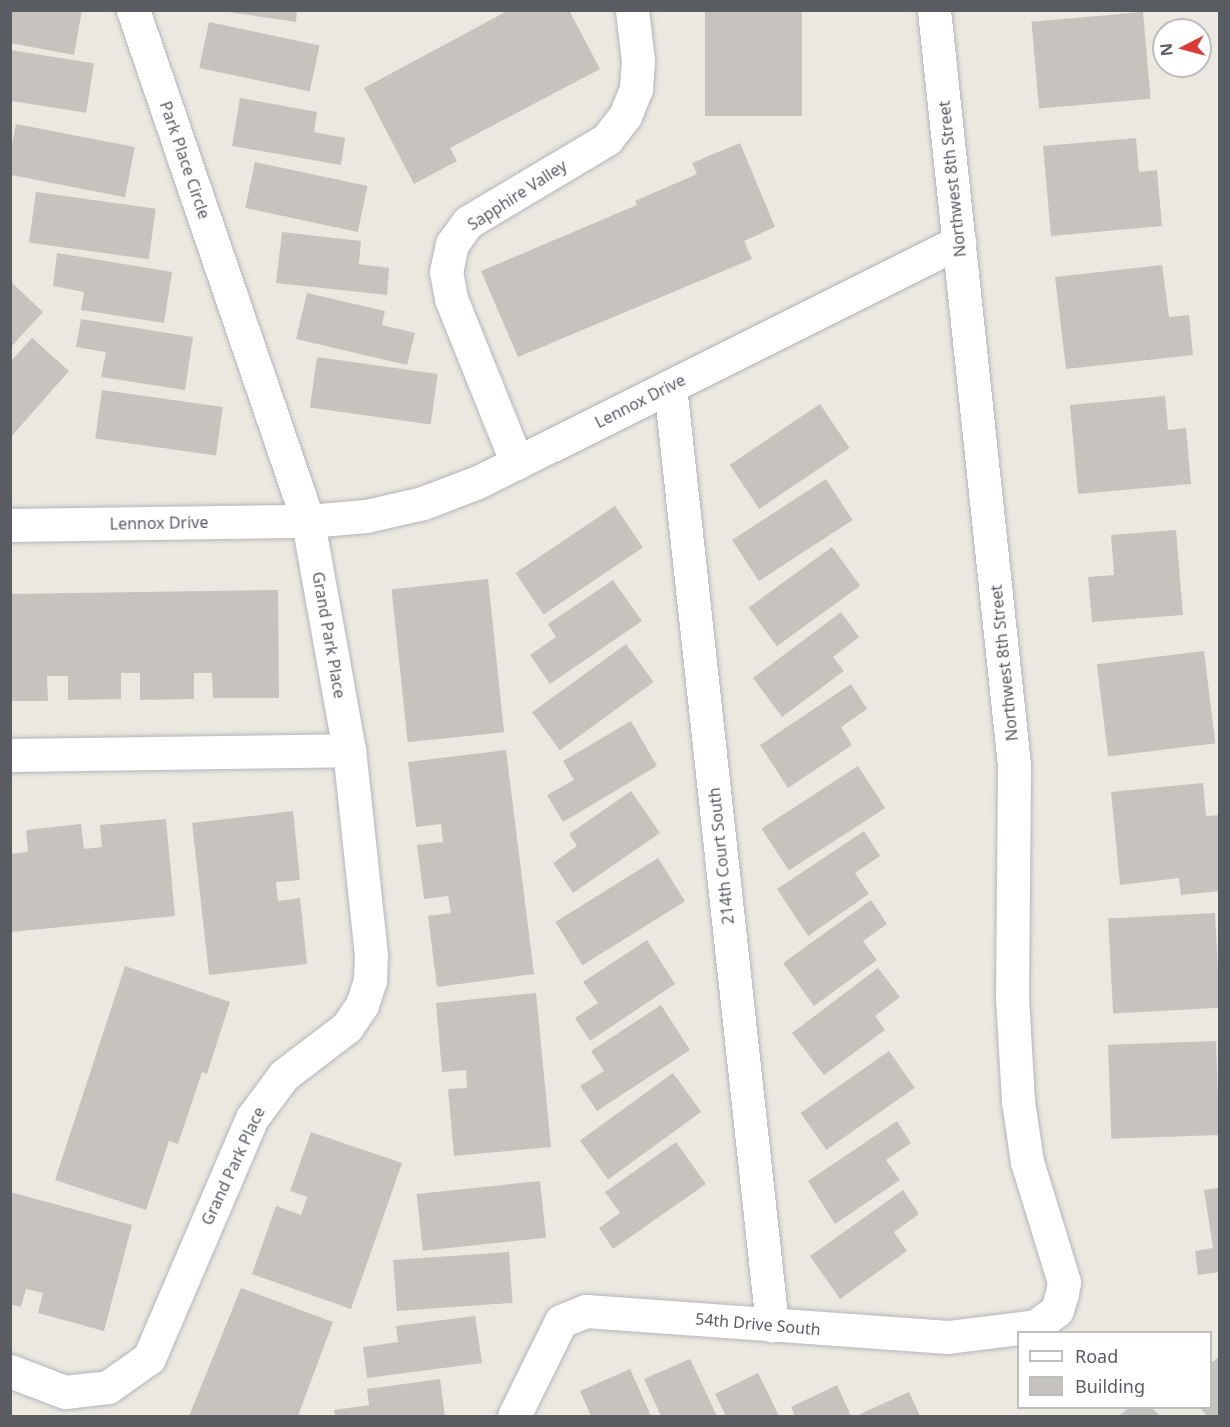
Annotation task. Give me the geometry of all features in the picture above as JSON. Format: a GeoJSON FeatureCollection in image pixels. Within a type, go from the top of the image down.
{"type":"FeatureCollection","features":[{"type":"Feature","properties":{"kind":"street","name":"Park Place Circle"},"geometry":{"type":"LineString","coordinates":[[133,10],[308,521]]}},
{"type":"Feature","properties":{"kind":"street","name":"Sapphire Valley"},"geometry":{"type":"LineString","coordinates":[[518,463],[452,299],[446,272],[452,244],[468,222],[607,139],[625,116],[636,89],[638,61],[632,10]]}},
{"type":"Feature","properties":{"kind":"street","name":"Northwest 8th Street"},"geometry":{"type":"LineString","coordinates":[[934,10],[1014,765],[1012,998],[1018,1101],[1027,1162],[1064,1282],[1057,1310]]}},
{"type":"Feature","properties":{"kind":"street","name":"Lennox Drive"},"geometry":{"type":"LineString","coordinates":[[10,525],[308,521],[366,516],[423,503],[518,463],[959,242]]}},
{"type":"Feature","properties":{"kind":"street","name":"214th Court South"},"geometry":{"type":"LineString","coordinates":[[670,386],[772,1326]]}},
{"type":"Feature","properties":{"kind":"street","name":"Grand Park Place"},"geometry":{"type":"LineString","coordinates":[[10,1371],[65,1392],[108,1387],[149,1358],[252,1118],[284,1075],[328,1044],[362,1005],[370,981],[371,955],[349,750],[308,521]]}},
{"type":"Feature","properties":{"kind":"street"},"geometry":{"type":"LineString","coordinates":[[10,755],[349,750]]}},
{"type":"Feature","properties":{"kind":"street","name":"54th Drive South"},"geometry":{"type":"LineString","coordinates":[[514,1416],[561,1321],[586,1311],[948,1337],[1036,1326],[1057,1310]]}},
{"type":"Feature","properties":{"kind":"building"},"geometry":{"type":"Polygon","coordinates":[[[10,10],[82,10],[74,55],[10,43],[10,10]]]}},
{"type":"Feature","properties":{"kind":"building"},"geometry":{"type":"Polygon","coordinates":[[[215,10],[297,10],[296,22],[215,10]]]}},
{"type":"Feature","properties":{"kind":"building"},"geometry":{"type":"Polygon","coordinates":[[[509,10],[569,10],[600,69],[450,148],[457,161],[414,184],[364,88],[509,10]]]}},
{"type":"Feature","properties":{"kind":"building"},"geometry":{"type":"Polygon","coordinates":[[[705,10],[802,10],[802,116],[705,116],[705,10]]]}},
{"type":"Feature","properties":{"kind":"building"},"geometry":{"type":"Polygon","coordinates":[[[1143,12],[1151,99],[1039,108],[1031,22],[1143,12]]]}},
{"type":"Feature","properties":{"kind":"building"},"geometry":{"type":"Polygon","coordinates":[[[209,22],[320,45],[310,91],[199,68],[209,22]]]}},
{"type":"Feature","properties":{"kind":"building"},"geometry":{"type":"Polygon","coordinates":[[[10,50],[94,63],[86,113],[10,101],[10,50]]]}},
{"type":"Feature","properties":{"kind":"building"},"geometry":{"type":"Polygon","coordinates":[[[240,98],[317,112],[314,132],[345,138],[341,165],[232,146],[240,98]]]}},
{"type":"Feature","properties":{"kind":"building"},"geometry":{"type":"Polygon","coordinates":[[[16,124],[135,147],[125,197],[10,175],[10,155],[16,124]]]}},
{"type":"Feature","properties":{"kind":"building"},"geometry":{"type":"Polygon","coordinates":[[[1136,138],[1139,172],[1157,170],[1162,226],[1051,236],[1043,146],[1136,138]]]}},
{"type":"Feature","properties":{"kind":"building"},"geometry":{"type":"Polygon","coordinates":[[[740,143],[775,227],[744,241],[752,259],[518,357],[481,271],[637,205],[635,201],[697,174],[692,163],[740,143]]]}},
{"type":"Feature","properties":{"kind":"building"},"geometry":{"type":"Polygon","coordinates":[[[255,162],[367,186],[358,232],[245,208],[255,162]]]}},
{"type":"Feature","properties":{"kind":"building"},"geometry":{"type":"Polygon","coordinates":[[[36,192],[156,209],[149,259],[29,243],[36,192]]]}},
{"type":"Feature","properties":{"kind":"building"},"geometry":{"type":"Polygon","coordinates":[[[282,232],[361,241],[359,264],[389,268],[387,295],[276,283],[282,232]]]}},
{"type":"Feature","properties":{"kind":"building"},"geometry":{"type":"Polygon","coordinates":[[[57,253],[172,272],[164,323],[81,310],[84,292],[53,286],[57,253]]]}},
{"type":"Feature","properties":{"kind":"building"},"geometry":{"type":"Polygon","coordinates":[[[1162,265],[1169,317],[1189,315],[1193,355],[1066,369],[1055,277],[1162,265]]]}},
{"type":"Feature","properties":{"kind":"building"},"geometry":{"type":"Polygon","coordinates":[[[10,281],[43,312],[10,348],[10,281]]]}},
{"type":"Feature","properties":{"kind":"building"},"geometry":{"type":"Polygon","coordinates":[[[307,293],[385,311],[382,325],[415,333],[407,365],[296,339],[307,293]]]}},
{"type":"Feature","properties":{"kind":"building"},"geometry":{"type":"Polygon","coordinates":[[[81,319],[193,337],[185,390],[101,377],[106,352],[76,347],[81,319]]]}},
{"type":"Feature","properties":{"kind":"building"},"geometry":{"type":"Polygon","coordinates":[[[32,338],[69,371],[10,438],[10,362],[32,338]]]}},
{"type":"Feature","properties":{"kind":"building"},"geometry":{"type":"Polygon","coordinates":[[[317,357],[438,374],[431,424],[310,408],[317,357]]]}},
{"type":"Feature","properties":{"kind":"building"},"geometry":{"type":"Polygon","coordinates":[[[102,390],[223,407],[216,456],[95,439],[102,390]]]}},
{"type":"Feature","properties":{"kind":"building"},"geometry":{"type":"Polygon","coordinates":[[[1165,396],[1168,430],[1186,428],[1191,484],[1078,494],[1070,405],[1165,396]]]}},
{"type":"Feature","properties":{"kind":"building"},"geometry":{"type":"Polygon","coordinates":[[[820,404],[850,448],[759,509],[730,465],[820,404]]]}},
{"type":"Feature","properties":{"kind":"building"},"geometry":{"type":"Polygon","coordinates":[[[826,479],[853,520],[759,581],[732,540],[826,479]]]}},
{"type":"Feature","properties":{"kind":"building"},"geometry":{"type":"Polygon","coordinates":[[[615,506],[643,547],[543,615],[516,573],[615,506]]]}},
{"type":"Feature","properties":{"kind":"building"},"geometry":{"type":"Polygon","coordinates":[[[1176,530],[1183,615],[1092,622],[1088,577],[1114,575],[1111,535],[1176,530]]]}},
{"type":"Feature","properties":{"kind":"building"},"geometry":{"type":"Polygon","coordinates":[[[832,547],[860,586],[777,646],[749,608],[832,547]]]}},
{"type":"Feature","properties":{"kind":"building"},"geometry":{"type":"Polygon","coordinates":[[[488,579],[504,732],[408,742],[392,589],[488,579]]]}},
{"type":"Feature","properties":{"kind":"building"},"geometry":{"type":"Polygon","coordinates":[[[613,580],[642,621],[550,684],[530,655],[556,637],[548,624],[613,580]]]}},
{"type":"Feature","properties":{"kind":"building"},"geometry":{"type":"Polygon","coordinates":[[[278,590],[279,698],[213,698],[212,673],[194,673],[194,699],[140,700],[140,673],[121,673],[121,699],[68,700],[68,676],[47,676],[48,701],[10,701],[10,594],[278,590]]]}},
{"type":"Feature","properties":{"kind":"building"},"geometry":{"type":"Polygon","coordinates":[[[841,612],[859,637],[833,657],[844,671],[782,717],[753,678],[841,612]]]}},
{"type":"Feature","properties":{"kind":"building"},"geometry":{"type":"Polygon","coordinates":[[[626,644],[654,682],[560,750],[532,712],[626,644]]]}},
{"type":"Feature","properties":{"kind":"building"},"geometry":{"type":"Polygon","coordinates":[[[1204,651],[1215,743],[1108,756],[1097,664],[1204,651]]]}},
{"type":"Feature","properties":{"kind":"building"},"geometry":{"type":"Polygon","coordinates":[[[851,684],[867,709],[841,727],[852,745],[788,788],[760,745],[851,684]]]}},
{"type":"Feature","properties":{"kind":"building"},"geometry":{"type":"Polygon","coordinates":[[[631,721],[657,766],[563,822],[547,795],[574,780],[563,761],[631,721]]]}},
{"type":"Feature","properties":{"kind":"building"},"geometry":{"type":"Polygon","coordinates":[[[506,750],[534,974],[437,987],[428,916],[451,913],[448,896],[424,899],[417,845],[443,842],[441,824],[416,827],[408,762],[506,750]]]}},
{"type":"Feature","properties":{"kind":"building"},"geometry":{"type":"Polygon","coordinates":[[[858,766],[885,808],[789,871],[762,829],[858,766]]]}},
{"type":"Feature","properties":{"kind":"building"},"geometry":{"type":"Polygon","coordinates":[[[1203,783],[1206,816],[1220,815],[1220,891],[1181,895],[1179,878],[1120,885],[1111,792],[1203,783]]]}},
{"type":"Feature","properties":{"kind":"building"},"geometry":{"type":"Polygon","coordinates":[[[631,791],[660,833],[573,893],[553,863],[577,846],[569,834],[631,791]]]}},
{"type":"Feature","properties":{"kind":"building"},"geometry":{"type":"Polygon","coordinates":[[[293,811],[300,880],[276,882],[278,901],[300,898],[307,964],[209,975],[192,823],[293,811]]]}},
{"type":"Feature","properties":{"kind":"building"},"geometry":{"type":"Polygon","coordinates":[[[166,819],[175,916],[10,932],[10,854],[28,852],[26,830],[81,824],[84,849],[102,847],[100,825],[166,819]]]}},
{"type":"Feature","properties":{"kind":"building"},"geometry":{"type":"Polygon","coordinates":[[[864,831],[880,856],[855,873],[869,894],[808,936],[777,889],[864,831]]]}},
{"type":"Feature","properties":{"kind":"building"},"geometry":{"type":"Polygon","coordinates":[[[658,858],[685,901],[582,965],[555,922],[658,858]]]}},
{"type":"Feature","properties":{"kind":"building"},"geometry":{"type":"Polygon","coordinates":[[[871,900],[887,924],[863,941],[877,960],[814,1006],[783,963],[871,900]]]}},
{"type":"Feature","properties":{"kind":"building"},"geometry":{"type":"Polygon","coordinates":[[[1215,913],[1220,1008],[1113,1013],[1108,919],[1215,913]]]}},
{"type":"Feature","properties":{"kind":"building"},"geometry":{"type":"Polygon","coordinates":[[[647,940],[675,984],[590,1041],[575,1018],[598,1003],[583,982],[647,940]]]}},
{"type":"Feature","properties":{"kind":"building"},"geometry":{"type":"Polygon","coordinates":[[[125,966],[230,1002],[207,1074],[202,1072],[178,1144],[169,1141],[146,1210],[55,1180],[125,966]]]}},
{"type":"Feature","properties":{"kind":"building"},"geometry":{"type":"Polygon","coordinates":[[[878,968],[900,997],[875,1016],[885,1030],[824,1075],[792,1033],[878,968]]]}},
{"type":"Feature","properties":{"kind":"building"},"geometry":{"type":"Polygon","coordinates":[[[536,993],[551,1147],[454,1156],[448,1089],[467,1088],[466,1070],[442,1072],[436,1003],[536,993]]]}},
{"type":"Feature","properties":{"kind":"building"},"geometry":{"type":"Polygon","coordinates":[[[661,1005],[690,1050],[597,1111],[580,1086],[604,1071],[591,1051],[661,1005]]]}},
{"type":"Feature","properties":{"kind":"building"},"geometry":{"type":"Polygon","coordinates":[[[1216,1041],[1219,1135],[1111,1139],[1108,1045],[1216,1041]]]}},
{"type":"Feature","properties":{"kind":"building"},"geometry":{"type":"Polygon","coordinates":[[[889,1051],[915,1088],[826,1150],[801,1113],[889,1051]]]}},
{"type":"Feature","properties":{"kind":"building"},"geometry":{"type":"Polygon","coordinates":[[[673,1073],[701,1112],[608,1179],[580,1141],[673,1073]]]}},
{"type":"Feature","properties":{"kind":"building"},"geometry":{"type":"Polygon","coordinates":[[[897,1121],[911,1143],[886,1160],[900,1180],[835,1224],[808,1181],[897,1121]]]}},
{"type":"Feature","properties":{"kind":"building"},"geometry":{"type":"Polygon","coordinates":[[[311,1132],[402,1163],[351,1309],[252,1274],[276,1206],[301,1215],[307,1197],[290,1191],[311,1132]]]}},
{"type":"Feature","properties":{"kind":"building"},"geometry":{"type":"Polygon","coordinates":[[[676,1142],[706,1184],[613,1249],[599,1228],[620,1213],[605,1192],[676,1142]]]}},
{"type":"Feature","properties":{"kind":"building"},"geometry":{"type":"Polygon","coordinates":[[[540,1181],[546,1238],[423,1251],[417,1194],[540,1181]]]}},
{"type":"Feature","properties":{"kind":"building"},"geometry":{"type":"Polygon","coordinates":[[[1220,1188],[1220,1272],[1198,1275],[1195,1251],[1213,1248],[1204,1190],[1220,1188]]]}},
{"type":"Feature","properties":{"kind":"building"},"geometry":{"type":"Polygon","coordinates":[[[903,1190],[919,1214],[894,1232],[907,1251],[840,1299],[810,1256],[903,1190]]]}},
{"type":"Feature","properties":{"kind":"building"},"geometry":{"type":"Polygon","coordinates":[[[10,1192],[132,1225],[104,1331],[38,1313],[43,1293],[26,1289],[21,1307],[10,1304],[10,1192]]]}},
{"type":"Feature","properties":{"kind":"building"},"geometry":{"type":"Polygon","coordinates":[[[509,1252],[513,1303],[397,1311],[393,1260],[509,1252]]]}},
{"type":"Feature","properties":{"kind":"building"},"geometry":{"type":"Polygon","coordinates":[[[241,1288],[333,1322],[298,1416],[189,1416],[241,1288]]]}},
{"type":"Feature","properties":{"kind":"building"},"geometry":{"type":"Polygon","coordinates":[[[475,1316],[482,1363],[367,1378],[363,1347],[398,1342],[396,1326],[475,1316]]]}},
{"type":"Feature","properties":{"kind":"building"},"geometry":{"type":"Polygon","coordinates":[[[1220,1356],[1220,1416],[1207,1416],[1201,1409],[1212,1409],[1212,1362],[1220,1356]]]}},
{"type":"Feature","properties":{"kind":"building"},"geometry":{"type":"Polygon","coordinates":[[[690,1359],[717,1416],[661,1416],[644,1379],[690,1359]]]}},
{"type":"Feature","properties":{"kind":"building"},"geometry":{"type":"Polygon","coordinates":[[[630,1369],[651,1416],[591,1416],[580,1391],[630,1369]]]}},
{"type":"Feature","properties":{"kind":"building"},"geometry":{"type":"Polygon","coordinates":[[[758,1373],[779,1416],[726,1416],[715,1394],[758,1373]]]}},
{"type":"Feature","properties":{"kind":"building"},"geometry":{"type":"Polygon","coordinates":[[[440,1379],[445,1416],[335,1416],[334,1410],[369,1405],[367,1389],[440,1379]]]}},
{"type":"Feature","properties":{"kind":"building"},"geometry":{"type":"Polygon","coordinates":[[[837,1385],[851,1416],[795,1416],[791,1407],[837,1385]]]}},
{"type":"Feature","properties":{"kind":"building"},"geometry":{"type":"Polygon","coordinates":[[[909,1392],[920,1416],[862,1416],[860,1414],[909,1392]]]}},
{"type":"Feature","properties":{"kind":"building"},"geometry":{"type":"Polygon","coordinates":[[[1128,1409],[1153,1409],[1160,1416],[1118,1416],[1128,1409]]]}}]}
